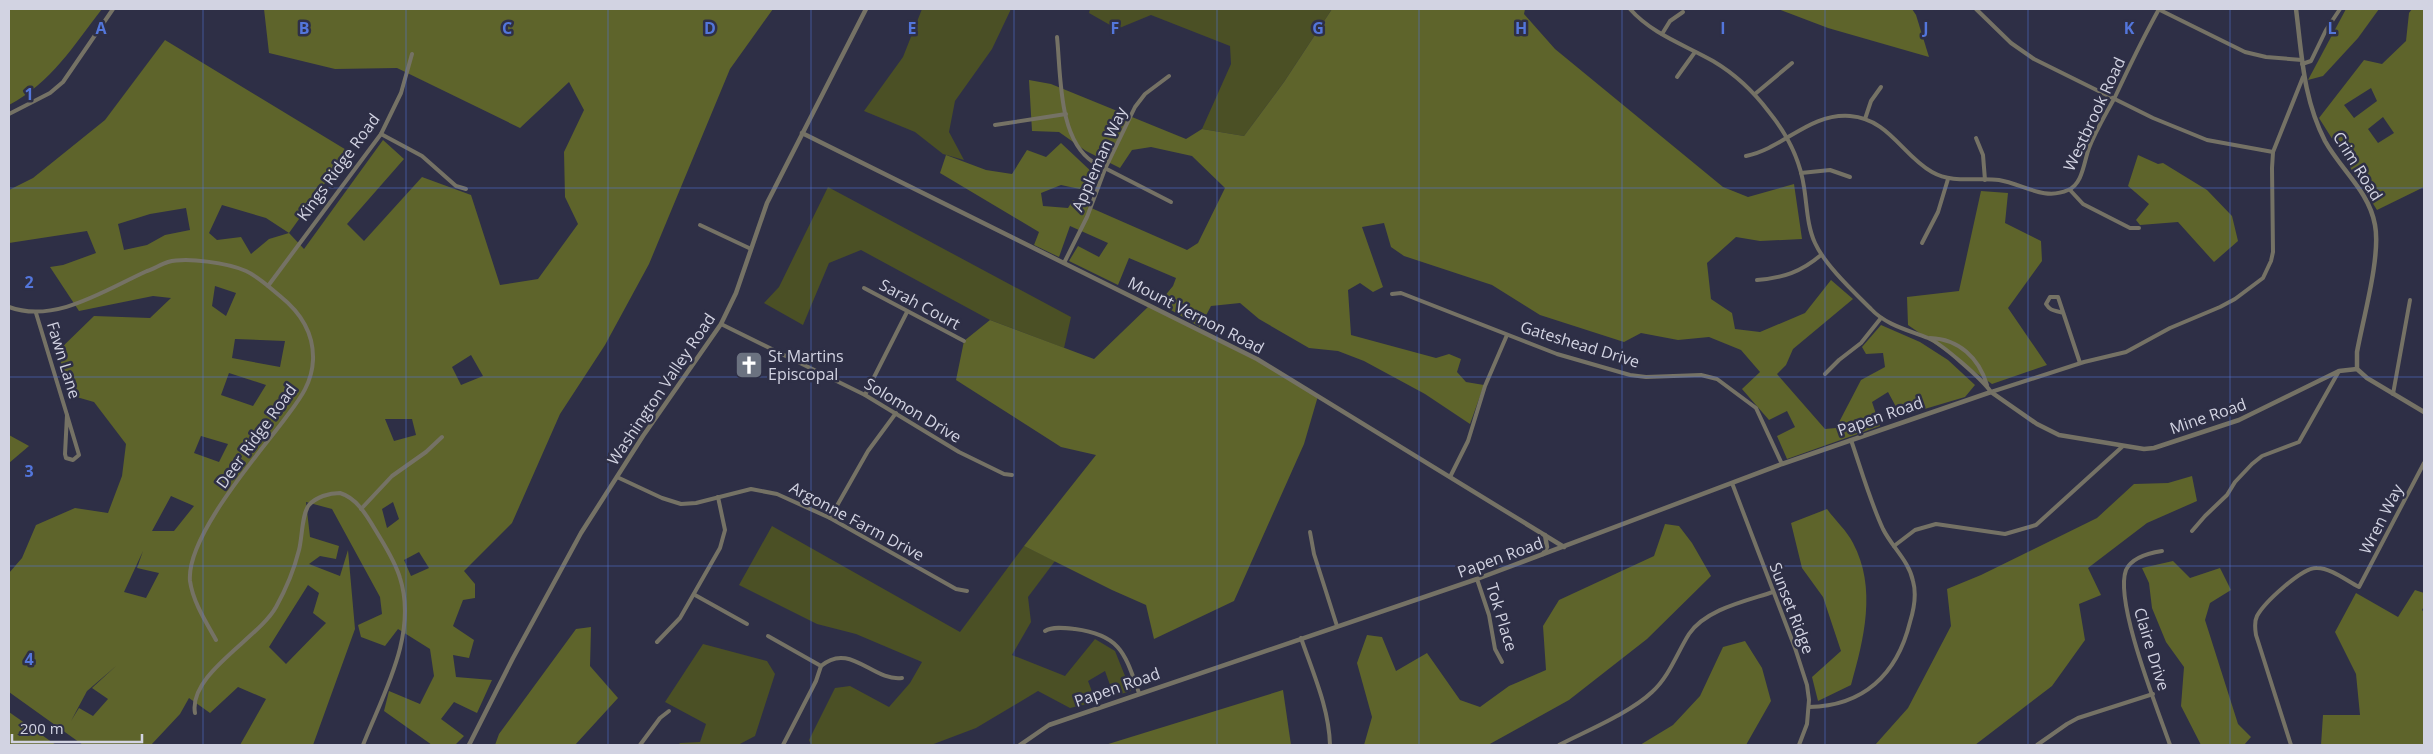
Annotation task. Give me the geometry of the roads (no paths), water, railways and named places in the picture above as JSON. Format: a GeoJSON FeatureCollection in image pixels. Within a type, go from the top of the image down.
{"type":"FeatureCollection","features":[{"type":"Feature","properties":{"kind":"street"},"geometry":{"type":"LineString","coordinates":[[9,114],[50,93],[63,82],[113,9]]}},
{"type":"Feature","properties":{"kind":"street","name":"Washington Valley Road"},"geometry":{"type":"LineString","coordinates":[[469,745],[550,588],[643,436],[721,324],[736,292],[749,248],[766,203],[866,9]]}},
{"type":"Feature","properties":{"kind":"street"},"geometry":{"type":"LineString","coordinates":[[1630,9],[1644,22],[1662,34],[1730,72],[1755,94],[1786,138],[1801,173],[1809,228],[1821,255],[1881,318],[1908,332],[1928,338],[1947,340],[1961,347],[1975,359],[1991,392],[2080,363],[2126,352],[2170,328],[2235,299],[2263,278],[2271,262],[2273,252],[2273,152],[2303,77]]}},
{"type":"Feature","properties":{"kind":"street"},"geometry":{"type":"LineString","coordinates":[[1976,9],[2011,44],[2034,60],[2169,126],[2207,140],[2273,152]]}},
{"type":"Feature","properties":{"kind":"street"},"geometry":{"type":"LineString","coordinates":[[2158,9],[2245,52],[2302,62],[2311,61],[2326,30],[2340,9]]}},
{"type":"Feature","properties":{"kind":"street","name":"Westbrook Road"},"geometry":{"type":"LineString","coordinates":[[1746,156],[1766,151],[1813,123],[1828,118],[1849,116],[1865,119],[1891,134],[1930,171],[1948,178],[2014,184],[2046,194],[2070,190],[2078,180],[2090,144],[2158,9]]}},
{"type":"Feature","properties":{"kind":"street","name":"Crim Road"},"geometry":{"type":"LineString","coordinates":[[2296,9],[2303,77],[2308,97],[2326,142],[2369,205],[2375,226],[2376,244],[2357,352],[2357,369]]}},
{"type":"Feature","properties":{"kind":"street"},"geometry":{"type":"LineString","coordinates":[[1662,34],[1669,23],[1684,12]]}},
{"type":"Feature","properties":{"kind":"street"},"geometry":{"type":"LineString","coordinates":[[1057,37],[1066,114],[1070,135],[1078,148],[1087,158],[1105,169],[1171,202]]}},
{"type":"Feature","properties":{"kind":"street"},"geometry":{"type":"LineString","coordinates":[[1676,77],[1695,52]]}},
{"type":"Feature","properties":{"kind":"street","name":"Kings Ridge Road"},"geometry":{"type":"LineString","coordinates":[[268,286],[381,134],[401,93],[412,54]]}},
{"type":"Feature","properties":{"kind":"street"},"geometry":{"type":"LineString","coordinates":[[1755,94],[1792,62]]}},
{"type":"Feature","properties":{"kind":"street","name":"Appleman Way"},"geometry":{"type":"LineString","coordinates":[[1064,263],[1087,217],[1105,169],[1140,99],[1169,76]]}},
{"type":"Feature","properties":{"kind":"street"},"geometry":{"type":"LineString","coordinates":[[1865,119],[1871,101],[1881,87]]}},
{"type":"Feature","properties":{"kind":"street"},"geometry":{"type":"LineString","coordinates":[[995,125],[1066,114]]}},
{"type":"Feature","properties":{"kind":"street","name":"Mount Vernon Road"},"geometry":{"type":"LineString","coordinates":[[802,133],[1257,359],[1564,547]]}},
{"type":"Feature","properties":{"kind":"street"},"geometry":{"type":"LineString","coordinates":[[381,134],[422,156],[456,186],[466,189]]}},
{"type":"Feature","properties":{"kind":"street"},"geometry":{"type":"LineString","coordinates":[[1976,138],[1984,154],[1985,180]]}},
{"type":"Feature","properties":{"kind":"street"},"geometry":{"type":"LineString","coordinates":[[1801,173],[1828,170],[1850,177]]}},
{"type":"Feature","properties":{"kind":"street"},"geometry":{"type":"LineString","coordinates":[[1922,243],[1941,204],[1948,178]]}},
{"type":"Feature","properties":{"kind":"street"},"geometry":{"type":"LineString","coordinates":[[2070,190],[2083,204],[2130,228],[2139,228]]}},
{"type":"Feature","properties":{"kind":"street"},"geometry":{"type":"LineString","coordinates":[[700,225],[749,248]]}},
{"type":"Feature","properties":{"kind":"street"},"geometry":{"type":"LineString","coordinates":[[1757,280],[1780,278],[1795,273],[1821,255]]}},
{"type":"Feature","properties":{"kind":"street","name":"Deer Ridge Road"},"geometry":{"type":"LineString","coordinates":[[9,307],[36,313],[66,307],[168,262],[203,262],[237,268],[252,274],[268,286],[301,317],[311,341],[313,367],[310,380],[305,390],[226,498],[206,530],[194,556],[190,574],[191,586],[202,614],[216,640]]}},
{"type":"Feature","properties":{"kind":"street","name":"Sarah Court"},"geometry":{"type":"LineString","coordinates":[[864,288],[964,341]]}},
{"type":"Feature","properties":{"kind":"street","name":"Gateshead Drive"},"geometry":{"type":"LineString","coordinates":[[1392,294],[1402,293],[1558,354],[1630,375],[1646,377],[1701,375],[1717,379],[1756,408],[1782,464]]}},
{"type":"Feature","properties":{"kind":"street"},"geometry":{"type":"LineString","coordinates":[[2063,313],[2052,311],[2049,308],[2046,304],[2050,297],[2058,297],[2080,363]]}},
{"type":"Feature","properties":{"kind":"street"},"geometry":{"type":"LineString","coordinates":[[2393,394],[2410,300]]}},
{"type":"Feature","properties":{"kind":"street"},"geometry":{"type":"LineString","coordinates":[[865,395],[907,312]]}},
{"type":"Feature","properties":{"kind":"street","name":"Fawn Lane"},"geometry":{"type":"LineString","coordinates":[[36,313],[67,415],[79,455],[73,460],[66,458],[67,415]]}},
{"type":"Feature","properties":{"kind":"street"},"geometry":{"type":"LineString","coordinates":[[1825,374],[1861,343],[1881,318]]}},
{"type":"Feature","properties":{"kind":"street","name":"Solomon Drive"},"geometry":{"type":"LineString","coordinates":[[721,324],[865,395],[959,452],[1004,474],[1012,475]]}},
{"type":"Feature","properties":{"kind":"street"},"geometry":{"type":"LineString","coordinates":[[1450,477],[1468,441],[1485,386],[1507,335]]}},
{"type":"Feature","properties":{"kind":"street"},"geometry":{"type":"LineString","coordinates":[[1928,338],[1988,387]]}},
{"type":"Feature","properties":{"kind":"street"},"geometry":{"type":"LineString","coordinates":[[2357,369],[2367,378],[2424,412]]}},
{"type":"Feature","properties":{"kind":"street","name":"Mine Road"},"geometry":{"type":"LineString","coordinates":[[1991,392],[2045,429],[2067,437],[2137,449],[2154,448],[2239,420],[2339,371],[2357,369]]}},
{"type":"Feature","properties":{"kind":"street"},"geometry":{"type":"LineString","coordinates":[[2192,531],[2204,516],[2227,495],[2235,482],[2252,464],[2262,456],[2299,442],[2339,371]]}},
{"type":"Feature","properties":{"kind":"street","name":"Papen Road"},"geometry":{"type":"LineString","coordinates":[[1020,745],[1043,727],[1138,693],[1477,579],[1782,464],[1991,392]]}},
{"type":"Feature","properties":{"kind":"street"},"geometry":{"type":"LineString","coordinates":[[830,518],[868,451],[896,413]]}},
{"type":"Feature","properties":{"kind":"street"},"geometry":{"type":"LineString","coordinates":[[361,509],[392,476],[426,452],[442,437]]}},
{"type":"Feature","properties":{"kind":"street"},"geometry":{"type":"LineString","coordinates":[[1809,707],[1830,706],[1858,696],[1882,679],[1894,662],[1908,634],[1915,597],[1914,582],[1910,569],[1882,526],[1851,440]]}},
{"type":"Feature","properties":{"kind":"street"},"geometry":{"type":"LineString","coordinates":[[1894,546],[1914,530],[1936,524],[2005,534],[2036,525],[2124,446]]}},
{"type":"Feature","properties":{"kind":"street","name":"Wren Way"},"geometry":{"type":"LineString","coordinates":[[2291,745],[2256,635],[2256,619],[2267,604],[2309,569],[2325,569],[2360,588],[2424,463]]}},
{"type":"Feature","properties":{"kind":"street","name":"Argonne Farm Drive"},"geometry":{"type":"LineString","coordinates":[[617,477],[662,498],[681,504],[696,503],[745,490],[763,490],[792,499],[830,518],[956,589],[967,591]]}},
{"type":"Feature","properties":{"kind":"street","name":"Sunset Ridge"},"geometry":{"type":"LineString","coordinates":[[1732,483],[1807,685],[1809,707],[1807,724],[1799,745]]}},
{"type":"Feature","properties":{"kind":"street"},"geometry":{"type":"LineString","coordinates":[[195,713],[195,703],[221,660],[263,626],[276,607],[296,560],[307,507],[318,498],[340,493],[356,503],[361,509],[396,567],[403,588],[405,616],[402,641],[363,745]]}},
{"type":"Feature","properties":{"kind":"street"},"geometry":{"type":"LineString","coordinates":[[657,642],[680,618],[695,595],[723,539],[723,518],[718,497]]}},
{"type":"Feature","properties":{"kind":"street"},"geometry":{"type":"LineString","coordinates":[[1310,532],[1314,554],[1337,626]]}},
{"type":"Feature","properties":{"kind":"street"},"geometry":{"type":"LineString","coordinates":[[1543,554],[1547,547],[1545,535]]}},
{"type":"Feature","properties":{"kind":"street","name":"Claire Drive"},"geometry":{"type":"LineString","coordinates":[[2162,550],[2145,554],[2132,562],[2126,572],[2125,579],[2127,613],[2170,745]]}},
{"type":"Feature","properties":{"kind":"street","name":"Tok Place"},"geometry":{"type":"LineString","coordinates":[[1477,579],[1489,615],[1495,649],[1502,662]]}},
{"type":"Feature","properties":{"kind":"street"},"geometry":{"type":"LineString","coordinates":[[1559,745],[1650,694],[1662,681],[1689,634],[1704,619],[1773,592]]}},
{"type":"Feature","properties":{"kind":"street"},"geometry":{"type":"LineString","coordinates":[[695,595],[747,624]]}},
{"type":"Feature","properties":{"kind":"street"},"geometry":{"type":"LineString","coordinates":[[1044,631],[1057,628],[1091,631],[1112,640],[1125,655],[1138,693]]}},
{"type":"Feature","properties":{"kind":"street"},"geometry":{"type":"LineString","coordinates":[[768,636],[821,666]]}},
{"type":"Feature","properties":{"kind":"street"},"geometry":{"type":"LineString","coordinates":[[1301,638],[1322,697],[1329,728],[1330,745]]}},
{"type":"Feature","properties":{"kind":"street"},"geometry":{"type":"LineString","coordinates":[[783,745],[816,681],[821,666],[831,659],[846,658],[892,678],[902,678]]}},
{"type":"Feature","properties":{"kind":"street"},"geometry":{"type":"LineString","coordinates":[[2038,745],[2061,727],[2078,718],[2153,694]]}},
{"type":"Feature","properties":{"kind":"street"},"geometry":{"type":"LineString","coordinates":[[640,745],[660,718],[669,711]]}},
{"type":"Feature","properties":{"kind":"place","name":"St Martins Episcopal"},"geometry":{"type":"Point","coordinates":[749,365]}}]}
